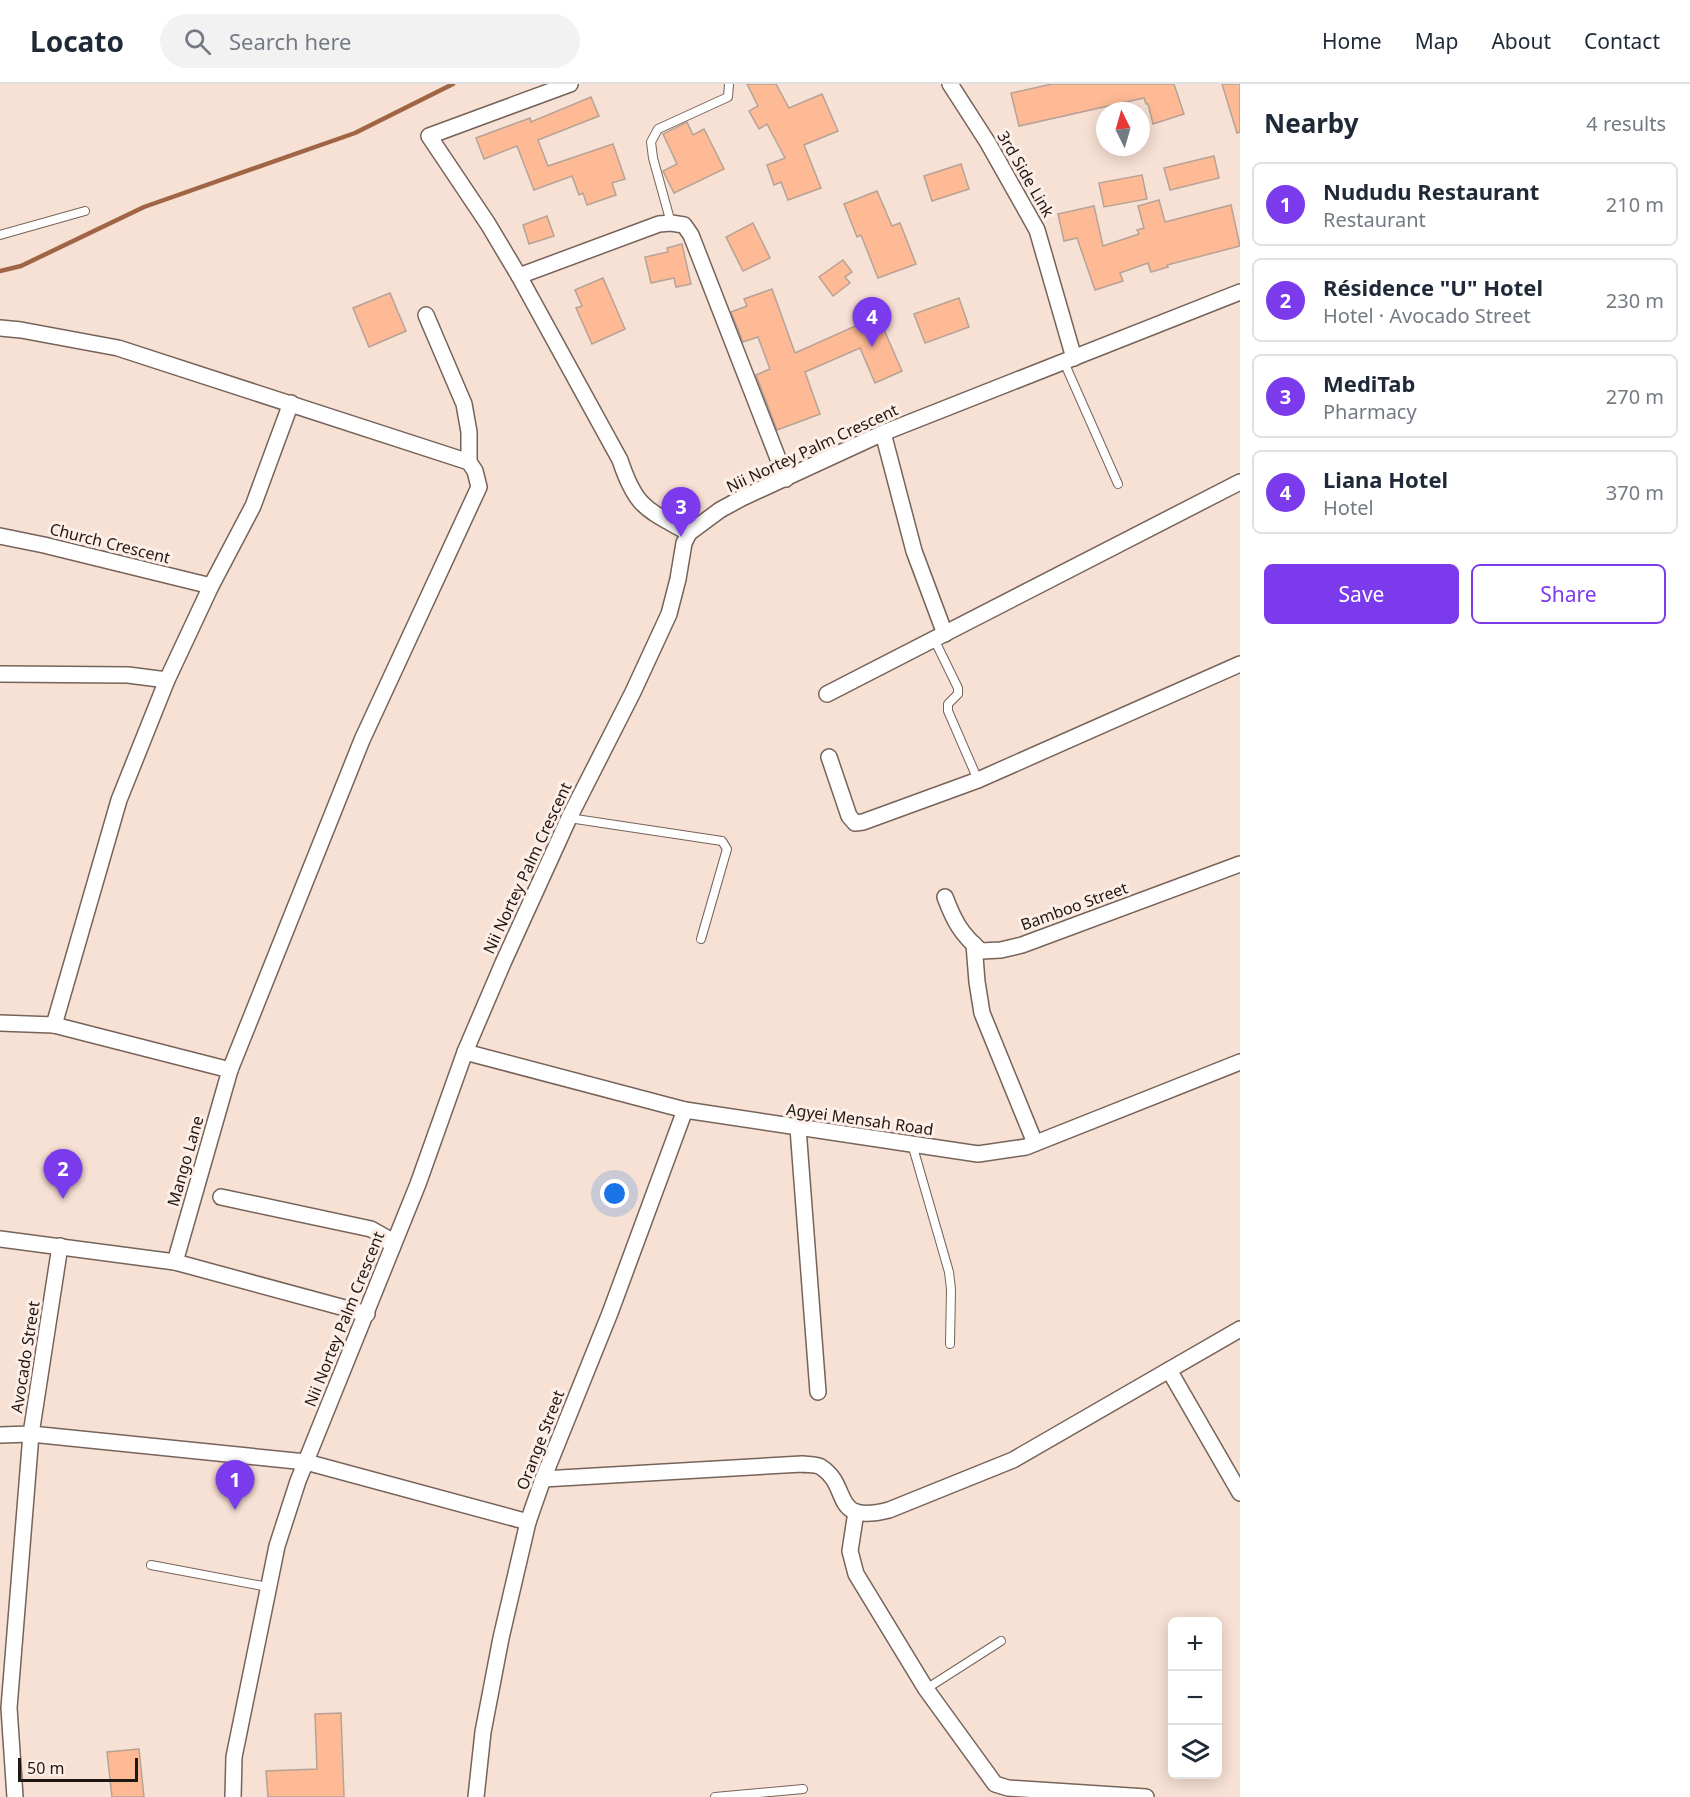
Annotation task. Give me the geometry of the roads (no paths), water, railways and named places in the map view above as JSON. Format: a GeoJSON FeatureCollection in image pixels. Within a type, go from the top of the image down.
{"type":"FeatureCollection","features":[{"type":"Feature","properties":{"kind":"street"},"geometry":{"type":"LineString","coordinates":[[570,84],[429,135],[519,276],[620,460],[629,487],[641,504],[688,533]]}},
{"type":"Feature","properties":{"kind":"street","name":"3rd Side Link"},"geometry":{"type":"LineString","coordinates":[[950,84],[988,143],[1037,230],[1069,360]]}},
{"type":"Feature","properties":{"kind":"street"},"geometry":{"type":"LineString","coordinates":[[519,276],[659,224],[684,225],[691,235],[786,479]]}},
{"type":"Feature","properties":{"kind":"street","name":"Nii Nortey Palm Crescent"},"geometry":{"type":"LineString","coordinates":[[233,1797],[234,1757],[268,1587],[277,1546],[306,1462],[392,1248],[465,1052],[503,963],[569,818],[633,692],[669,614],[688,533],[720,510],[883,433],[1240,293]]}},
{"type":"Feature","properties":{"kind":"street","name":"Mango Lane"},"geometry":{"type":"LineString","coordinates":[[176,1262],[230,1070],[362,740],[479,487],[476,471],[469,462],[469,432],[464,405],[426,315]]}},
{"type":"Feature","properties":{"kind":"street"},"geometry":{"type":"LineString","coordinates":[[0,328],[118,348],[469,462]]}},
{"type":"Feature","properties":{"kind":"street"},"geometry":{"type":"LineString","coordinates":[[54,1025],[119,800],[167,680],[211,586],[254,506],[291,403]]}},
{"type":"Feature","properties":{"kind":"street"},"geometry":{"type":"LineString","coordinates":[[883,433],[914,551],[940,636]]}},
{"type":"Feature","properties":{"kind":"street"},"geometry":{"type":"LineString","coordinates":[[827,694],[1240,482]]}},
{"type":"Feature","properties":{"kind":"street","name":"Church Crescent"},"geometry":{"type":"LineString","coordinates":[[0,536],[211,586]]}},
{"type":"Feature","properties":{"kind":"street"},"geometry":{"type":"LineString","coordinates":[[829,757],[849,816],[855,823],[863,822],[978,780],[1240,664]]}},
{"type":"Feature","properties":{"kind":"street"},"geometry":{"type":"LineString","coordinates":[[0,674],[128,675],[167,680]]}},
{"type":"Feature","properties":{"kind":"street","name":"Bamboo Street"},"geometry":{"type":"LineString","coordinates":[[974,944],[981,951],[1001,950],[1022,945],[1240,864]]}},
{"type":"Feature","properties":{"kind":"street"},"geometry":{"type":"LineString","coordinates":[[945,897],[954,921],[966,938],[974,944],[976,982],[982,1013],[1035,1143]]}},
{"type":"Feature","properties":{"kind":"street"},"geometry":{"type":"LineString","coordinates":[[0,1023],[54,1025],[230,1070]]}},
{"type":"Feature","properties":{"kind":"street","name":"Agyei Mensah Road"},"geometry":{"type":"LineString","coordinates":[[465,1052],[685,1110],[978,1154],[1026,1147],[1240,1062]]}},
{"type":"Feature","properties":{"kind":"street","name":"Orange Street"},"geometry":{"type":"LineString","coordinates":[[476,1797],[483,1732],[501,1638],[528,1522],[610,1313],[685,1110]]}},
{"type":"Feature","properties":{"kind":"street"},"geometry":{"type":"LineString","coordinates":[[798,1128],[818,1392]]}},
{"type":"Feature","properties":{"kind":"street"},"geometry":{"type":"LineString","coordinates":[[221,1197],[371,1229],[387,1239],[392,1248]]}},
{"type":"Feature","properties":{"kind":"street"},"geometry":{"type":"LineString","coordinates":[[0,1239],[176,1262],[366,1314]]}},
{"type":"Feature","properties":{"kind":"street","name":"Avocado Street"},"geometry":{"type":"LineString","coordinates":[[15,1797],[9,1708],[31,1434],[60,1246]]}},
{"type":"Feature","properties":{"kind":"street"},"geometry":{"type":"LineString","coordinates":[[543,1479],[802,1464],[819,1466],[829,1474],[847,1507],[856,1512],[872,1514],[889,1510],[1013,1460],[1240,1329]]}},
{"type":"Feature","properties":{"kind":"street"},"geometry":{"type":"LineString","coordinates":[[1169,1370],[1240,1493]]}},
{"type":"Feature","properties":{"kind":"street"},"geometry":{"type":"LineString","coordinates":[[0,1435],[31,1434],[306,1462],[528,1522]]}},
{"type":"Feature","properties":{"kind":"street"},"geometry":{"type":"LineString","coordinates":[[856,1512],[850,1551],[856,1574],[926,1689],[995,1784],[1008,1788],[1146,1797]]}},
{"type":"Feature","properties":{"kind":"lane"},"geometry":{"type":"LineString","coordinates":[[671,223],[653,158],[651,142],[658,129],[728,97],[729,84]]}},
{"type":"Feature","properties":{"kind":"lane"},"geometry":{"type":"LineString","coordinates":[[0,236],[85,211]]}},
{"type":"Feature","properties":{"kind":"lane"},"geometry":{"type":"LineString","coordinates":[[1069,360],[1118,484]]}},
{"type":"Feature","properties":{"kind":"lane"},"geometry":{"type":"LineString","coordinates":[[940,636],[958,688],[958,694],[948,704],[948,711],[978,780]]}},
{"type":"Feature","properties":{"kind":"lane"},"geometry":{"type":"LineString","coordinates":[[569,818],[722,841],[727,849],[701,939]]}},
{"type":"Feature","properties":{"kind":"lane"},"geometry":{"type":"LineString","coordinates":[[912,1144],[949,1272],[950,1344]]}},
{"type":"Feature","properties":{"kind":"lane"},"geometry":{"type":"LineString","coordinates":[[151,1565],[268,1587]]}},
{"type":"Feature","properties":{"kind":"lane"},"geometry":{"type":"LineString","coordinates":[[926,1689],[1001,1641]]}},
{"type":"Feature","properties":{"kind":"lane"},"geometry":{"type":"LineString","coordinates":[[715,1797],[803,1789]]}},
{"type":"Feature","properties":{"kind":"waterway"},"geometry":{"type":"LineString","coordinates":[[0,271],[21,266],[144,207],[355,133],[453,84]]}},
{"type":"Feature","properties":{"kind":"place","name":"Liana Hotel"},"geometry":{"type":"Point","coordinates":[872,347]}},
{"type":"Feature","properties":{"kind":"place","name":"MediTab"},"geometry":{"type":"Point","coordinates":[681,537]}},
{"type":"Feature","properties":{"kind":"place","name":"Résidence \"U\" Hotel"},"geometry":{"type":"Point","coordinates":[63,1199]}},
{"type":"Feature","properties":{"kind":"place","name":"Nududu Restaurant"},"geometry":{"type":"Point","coordinates":[235,1510]}}]}
